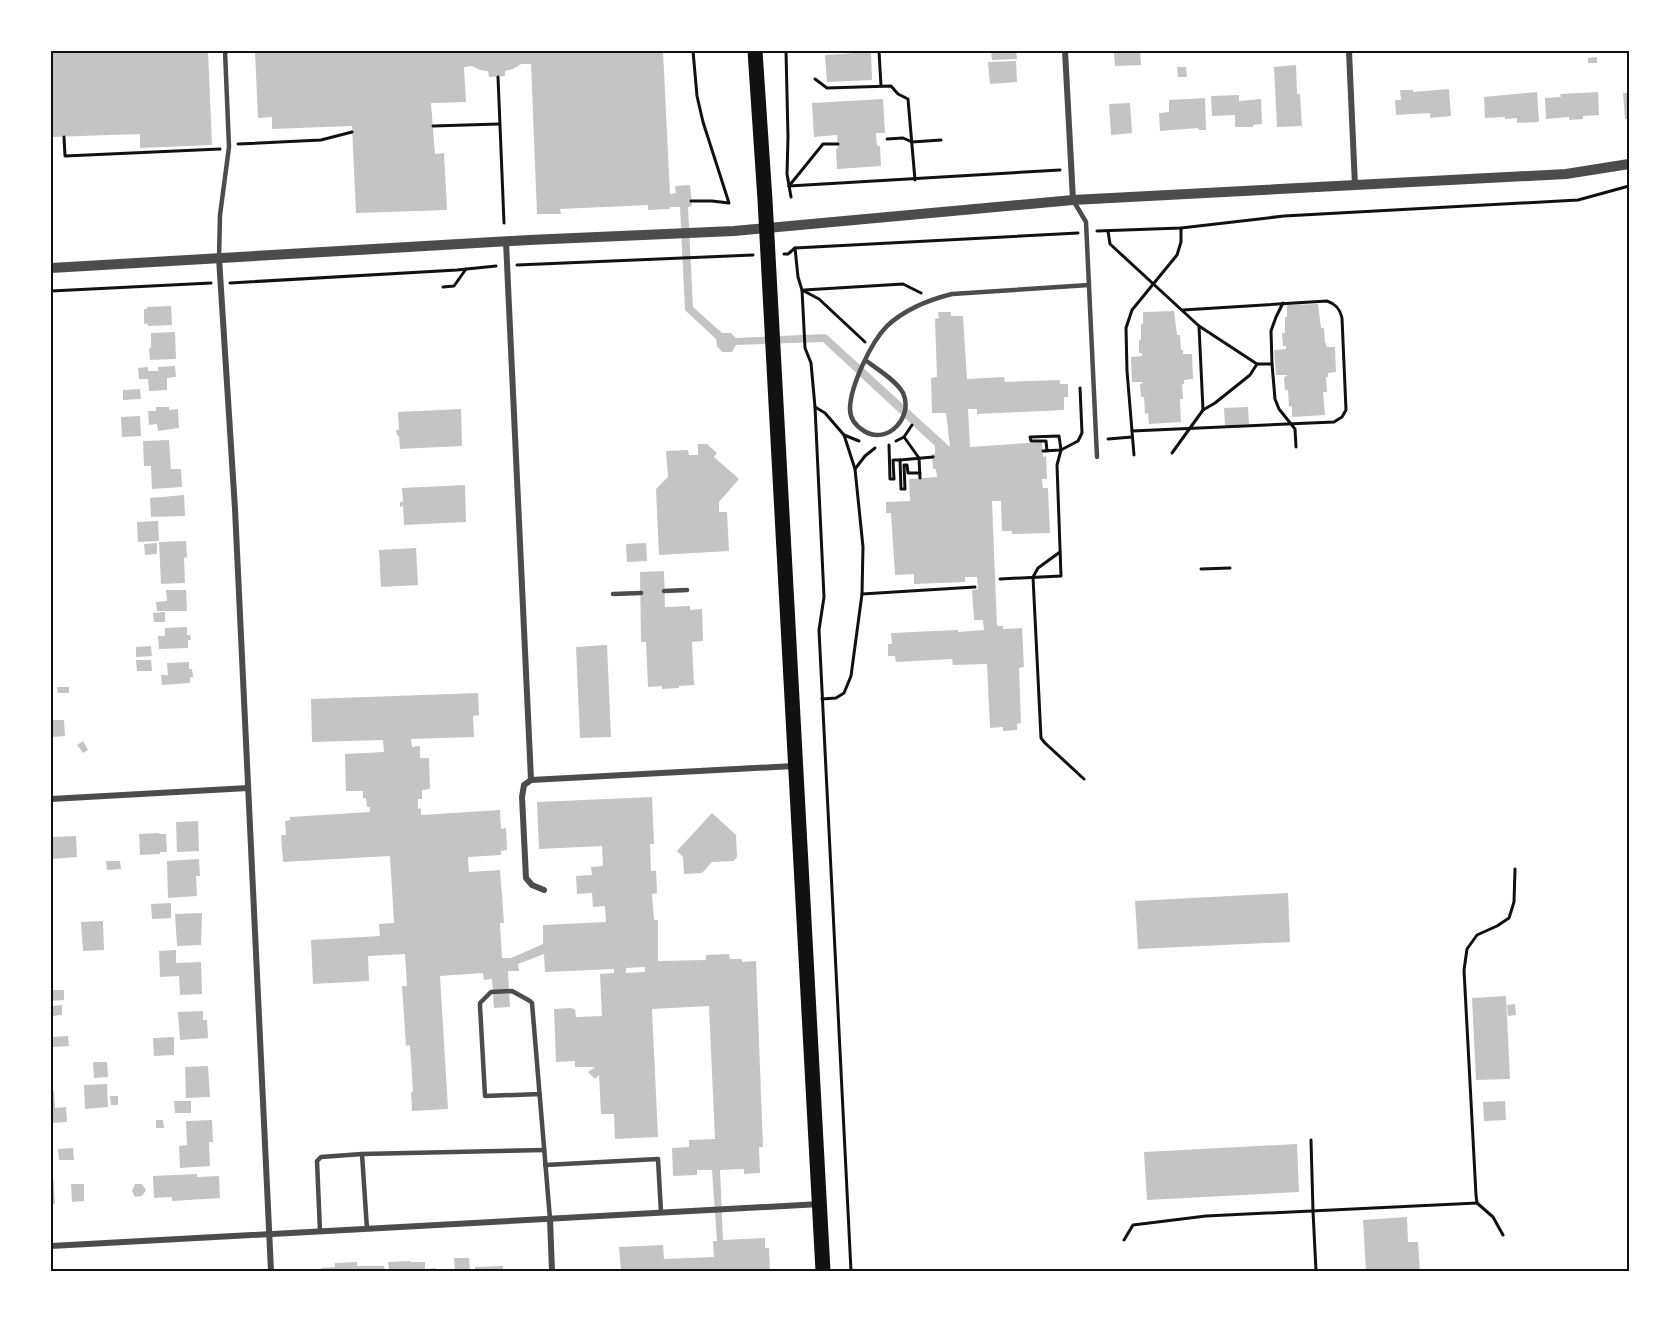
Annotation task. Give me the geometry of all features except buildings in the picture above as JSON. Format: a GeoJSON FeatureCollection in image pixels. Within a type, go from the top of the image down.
{"type":"FeatureCollection","features":[{"type":"Feature","properties":{"kind":"main road"},"geometry":{"type":"LineString","coordinates":[[755,51],[767,227],[823,1271]]}},
{"type":"Feature","properties":{"kind":"street"},"geometry":{"type":"LineString","coordinates":[[1065,51],[1073,200]]}},
{"type":"Feature","properties":{"kind":"street"},"geometry":{"type":"LineString","coordinates":[[1349,51],[1355,186]]}},
{"type":"Feature","properties":{"kind":"street"},"geometry":{"type":"LineString","coordinates":[[51,268],[734,231],[1073,200],[1566,174],[1629,164]]}},
{"type":"Feature","properties":{"kind":"street"},"geometry":{"type":"LineString","coordinates":[[506,242],[531,780]]}},
{"type":"Feature","properties":{"kind":"street"},"geometry":{"type":"LineString","coordinates":[[219,258],[235,509],[271,1271]]}},
{"type":"Feature","properties":{"kind":"street"},"geometry":{"type":"LineString","coordinates":[[544,890],[531,885],[526,878],[522,797],[524,785],[531,780],[796,766]]}},
{"type":"Feature","properties":{"kind":"street"},"geometry":{"type":"LineString","coordinates":[[51,800],[248,788]]}},
{"type":"Feature","properties":{"kind":"street"},"geometry":{"type":"LineString","coordinates":[[51,1246],[820,1204]]}},
{"type":"Feature","properties":{"kind":"street"},"geometry":{"type":"LineString","coordinates":[[550,1219],[552,1271]]}},
{"type":"Feature","properties":{"kind":"lane"},"geometry":{"type":"LineString","coordinates":[[219,258],[220,215],[229,147],[225,51]]}},
{"type":"Feature","properties":{"kind":"lane"},"geometry":{"type":"LineString","coordinates":[[1073,200],[1086,222],[1097,457]]}},
{"type":"Feature","properties":{"kind":"lane"},"geometry":{"type":"LineString","coordinates":[[865,360],[893,381],[902,392],[906,404],[900,423],[893,431],[879,436],[866,433],[855,424],[850,410],[855,384],[865,360],[871,348],[886,327],[904,313],[932,299],[952,294],[1089,285]]}},
{"type":"Feature","properties":{"kind":"lane"},"geometry":{"type":"LineString","coordinates":[[664,591],[687,590]]}},
{"type":"Feature","properties":{"kind":"lane"},"geometry":{"type":"LineString","coordinates":[[613,594],[641,592]]}},
{"type":"Feature","properties":{"kind":"lane"},"geometry":{"type":"LineString","coordinates":[[540,1094],[485,1096],[480,1003],[491,992],[512,991],[532,1003],[536,1036],[550,1219]]}},
{"type":"Feature","properties":{"kind":"lane"},"geometry":{"type":"LineString","coordinates":[[320,1231],[317,1161],[321,1157],[544,1150]]}},
{"type":"Feature","properties":{"kind":"lane"},"geometry":{"type":"LineString","coordinates":[[362,1154],[367,1229]]}},
{"type":"Feature","properties":{"kind":"lane"},"geometry":{"type":"LineString","coordinates":[[545,1165],[658,1159],[661,1212]]}},
{"type":"Feature","properties":{"kind":"path"},"geometry":{"type":"LineString","coordinates":[[691,201],[729,203],[702,122],[693,51]]}},
{"type":"Feature","properties":{"kind":"path"},"geometry":{"type":"LineString","coordinates":[[786,51],[787,174],[791,197]]}},
{"type":"Feature","properties":{"kind":"path"},"geometry":{"type":"LineString","coordinates":[[879,51],[881,86]]}},
{"type":"Feature","properties":{"kind":"path"},"geometry":{"type":"LineString","coordinates":[[498,77],[504,223]]}},
{"type":"Feature","properties":{"kind":"path"},"geometry":{"type":"LineString","coordinates":[[815,80],[827,88],[891,86],[898,94],[908,99],[915,180]]}},
{"type":"Feature","properties":{"kind":"path"},"geometry":{"type":"LineString","coordinates":[[434,126],[500,124]]}},
{"type":"Feature","properties":{"kind":"path"},"geometry":{"type":"LineString","coordinates":[[64,137],[65,156],[219,149],[243,143],[321,140],[352,132]]}},
{"type":"Feature","properties":{"kind":"path"},"geometry":{"type":"LineString","coordinates":[[887,139],[903,138],[912,142],[941,140]]}},
{"type":"Feature","properties":{"kind":"path"},"geometry":{"type":"LineString","coordinates":[[789,186],[823,144],[838,144]]}},
{"type":"Feature","properties":{"kind":"path"},"geometry":{"type":"LineString","coordinates":[[789,186],[1071,170]]}},
{"type":"Feature","properties":{"kind":"path"},"geometry":{"type":"LineString","coordinates":[[851,1271],[819,630],[824,597],[815,407],[811,363],[805,348],[802,290],[798,277],[795,248],[1181,228],[1284,216],[1578,200],[1629,186]]}},
{"type":"Feature","properties":{"kind":"path"},"geometry":{"type":"LineString","coordinates":[[1134,455],[1126,328],[1132,310],[1177,255],[1181,242],[1181,228]]}},
{"type":"Feature","properties":{"kind":"path"},"geometry":{"type":"LineString","coordinates":[[1108,231],[1110,244],[1199,326],[1257,364],[1272,364]]}},
{"type":"Feature","properties":{"kind":"path"},"geometry":{"type":"LineString","coordinates":[[244,283],[508,265],[736,256]]}},
{"type":"Feature","properties":{"kind":"path"},"geometry":{"type":"LineString","coordinates":[[443,287],[454,286],[466,268]]}},
{"type":"Feature","properties":{"kind":"path"},"geometry":{"type":"LineString","coordinates":[[51,291],[195,283]]}},
{"type":"Feature","properties":{"kind":"path"},"geometry":{"type":"LineString","coordinates":[[802,290],[903,284],[932,299]]}},
{"type":"Feature","properties":{"kind":"path"},"geometry":{"type":"LineString","coordinates":[[1132,431],[1334,422],[1342,417],[1346,410],[1342,318],[1335,303],[1327,300],[1184,310]]}},
{"type":"Feature","properties":{"kind":"path"},"geometry":{"type":"LineString","coordinates":[[1283,303],[1271,331],[1275,399],[1279,409],[1295,429],[1296,447]]}},
{"type":"Feature","properties":{"kind":"path"},"geometry":{"type":"LineString","coordinates":[[1199,326],[1203,410]]}},
{"type":"Feature","properties":{"kind":"path"},"geometry":{"type":"LineString","coordinates":[[1172,453],[1203,410],[1250,375],[1257,364]]}},
{"type":"Feature","properties":{"kind":"path"},"geometry":{"type":"LineString","coordinates":[[1000,579],[1061,576],[1057,465],[1060,450],[1059,436],[1030,437],[1030,441],[1046,441],[1045,451],[1060,450],[1078,441],[1082,433],[1080,388]]}},
{"type":"Feature","properties":{"kind":"path"},"geometry":{"type":"LineString","coordinates":[[815,407],[825,413],[844,435],[855,469],[863,547],[862,594],[851,676],[844,693],[836,698],[822,699]]}},
{"type":"Feature","properties":{"kind":"path"},"geometry":{"type":"LineString","coordinates":[[904,437],[919,458],[920,478]]}},
{"type":"Feature","properties":{"kind":"path"},"geometry":{"type":"LineString","coordinates":[[1108,439],[1132,437]]}},
{"type":"Feature","properties":{"kind":"path"},"geometry":{"type":"LineString","coordinates":[[889,445],[891,479],[894,478],[893,460],[933,457]]}},
{"type":"Feature","properties":{"kind":"path"},"geometry":{"type":"LineString","coordinates":[[855,469],[875,448]]}},
{"type":"Feature","properties":{"kind":"path"},"geometry":{"type":"LineString","coordinates":[[900,460],[901,489],[905,489],[904,465],[907,465],[908,473],[920,473]]}},
{"type":"Feature","properties":{"kind":"path"},"geometry":{"type":"LineString","coordinates":[[1060,552],[1038,568],[1033,578],[1041,738],[1084,779]]}},
{"type":"Feature","properties":{"kind":"path"},"geometry":{"type":"LineString","coordinates":[[1201,569],[1230,568]]}},
{"type":"Feature","properties":{"kind":"path"},"geometry":{"type":"LineString","coordinates":[[862,594],[975,587]]}},
{"type":"Feature","properties":{"kind":"path"},"geometry":{"type":"LineString","coordinates":[[1477,1203],[1464,970],[1467,949],[1477,934],[1509,918],[1514,902],[1515,869]]}},
{"type":"Feature","properties":{"kind":"path"},"geometry":{"type":"LineString","coordinates":[[1311,1140],[1316,1271]]}},
{"type":"Feature","properties":{"kind":"path"},"geometry":{"type":"LineString","coordinates":[[1124,1240],[1133,1225],[1206,1216],[1477,1203],[1493,1217],[1503,1235]]}}]}
